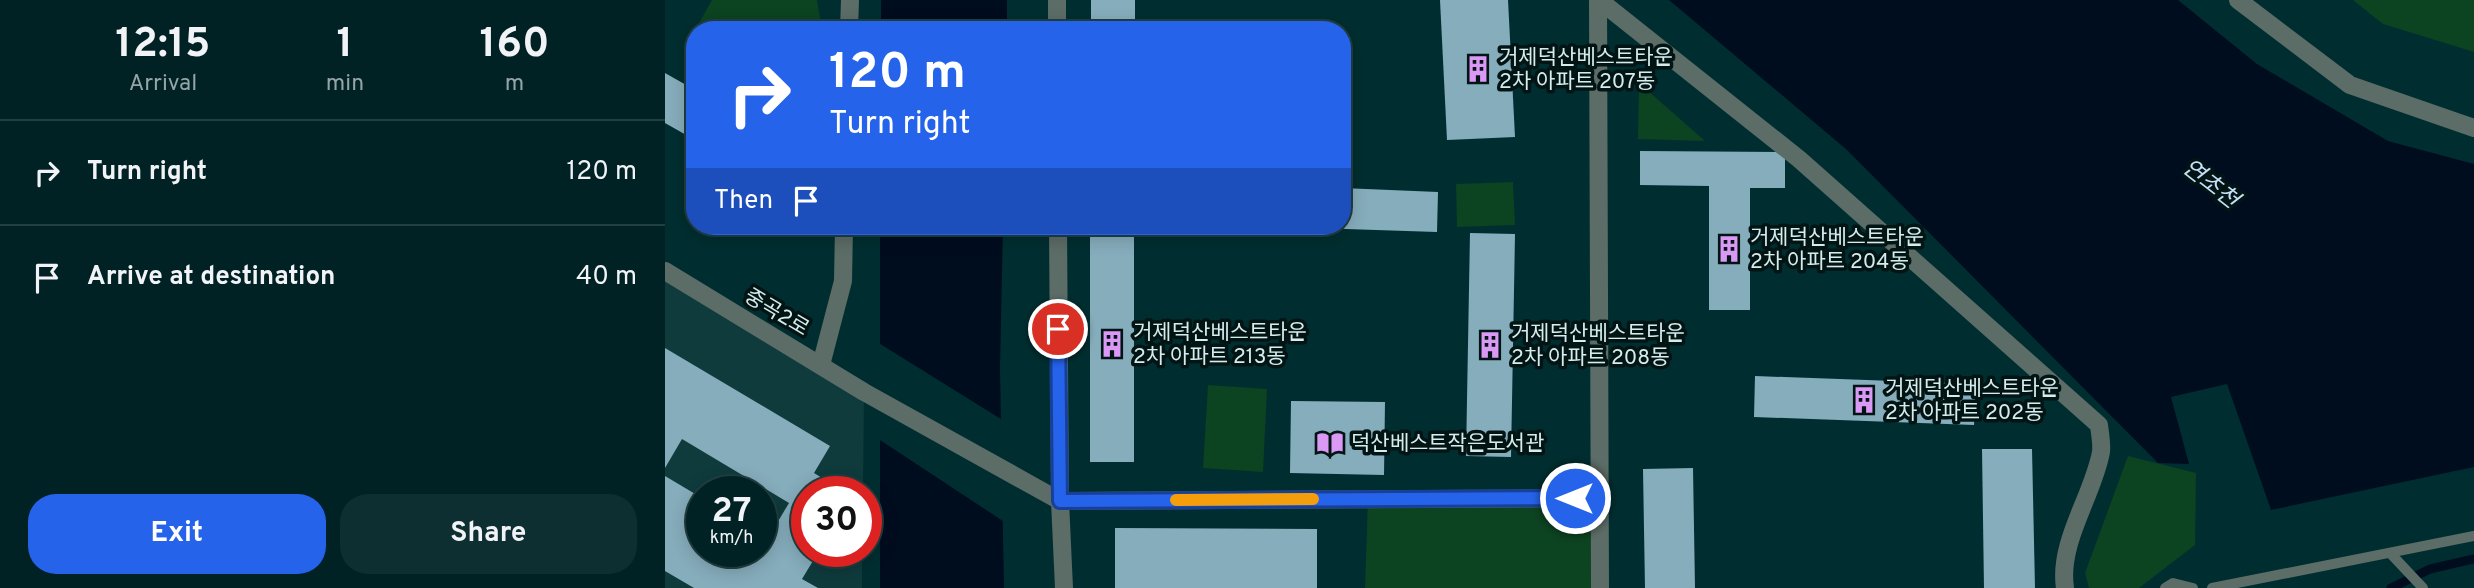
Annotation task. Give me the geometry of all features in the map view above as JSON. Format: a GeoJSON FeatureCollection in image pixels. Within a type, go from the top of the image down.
{"type":"FeatureCollection","features":[{"type":"Feature","properties":{"kind":"street"},"geometry":{"type":"LineString","coordinates":[[849,21],[850,0]]}},
{"type":"Feature","properties":{"kind":"street"},"geometry":{"type":"LineString","coordinates":[[1057,0],[1057,21]]}},
{"type":"Feature","properties":{"kind":"street"},"geometry":{"type":"LineString","coordinates":[[1598,0],[1600,588]]}},
{"type":"Feature","properties":{"kind":"street"},"geometry":{"type":"LineString","coordinates":[[1598,0],[1799,159],[2099,425],[2101,450],[2096,471],[2081,507],[2063,572],[2065,588]]}},
{"type":"Feature","properties":{"kind":"street"},"geometry":{"type":"LineString","coordinates":[[2238,0],[2350,85],[2474,128]]}},
{"type":"Feature","properties":{"kind":"street"},"geometry":{"type":"LineString","coordinates":[[821,365],[843,281],[844,235]]}},
{"type":"Feature","properties":{"kind":"street"},"geometry":{"type":"LineString","coordinates":[[1058,235],[1060,501],[1064,588]]}},
{"type":"Feature","properties":{"kind":"street","name":"중곡2로"},"geometry":{"type":"LineString","coordinates":[[665,271],[865,392],[1060,501]]}},
{"type":"Feature","properties":{"kind":"street"},"geometry":{"type":"LineString","coordinates":[[1060,501],[1600,498]]}},
{"type":"Feature","properties":{"kind":"lane"},"geometry":{"type":"LineString","coordinates":[[2212,588],[2474,536]]}},
{"type":"Feature","properties":{"kind":"lane"},"geometry":{"type":"LineString","coordinates":[[2392,554],[2423,588]]}},
{"type":"Feature","properties":{"kind":"lane"},"geometry":{"type":"LineString","coordinates":[[2165,588],[2173,583],[2193,588]]}},
{"type":"Feature","properties":{"kind":"shaded area"},"geometry":{"type":"Polygon","coordinates":[[[665,271],[864,392],[863,476],[791,476],[791,567],[862,567],[862,588],[665,588],[665,271]]]}},
{"type":"Feature","properties":{"kind":"green space"},"geometry":{"type":"Polygon","coordinates":[[[712,0],[817,0],[821,21],[700,21],[712,0]]]}},
{"type":"Feature","properties":{"kind":"green space"},"geometry":{"type":"Polygon","coordinates":[[[2353,0],[2474,0],[2474,52],[2383,24],[2353,0]]]}},
{"type":"Feature","properties":{"kind":"green space"},"geometry":{"type":"Polygon","coordinates":[[[1639,83],[1705,141],[1638,139],[1639,83]]]}},
{"type":"Feature","properties":{"kind":"green space"},"geometry":{"type":"Polygon","coordinates":[[[1513,182],[1515,225],[1457,227],[1456,184],[1513,182]]]}},
{"type":"Feature","properties":{"kind":"green space"},"geometry":{"type":"Polygon","coordinates":[[[1208,385],[1267,389],[1263,472],[1203,468],[1208,385]]]}},
{"type":"Feature","properties":{"kind":"green space"},"geometry":{"type":"Polygon","coordinates":[[[2128,456],[2196,473],[2195,545],[2139,588],[2089,588],[2085,573],[2128,456]]]}},
{"type":"Feature","properties":{"kind":"green space"},"geometry":{"type":"Polygon","coordinates":[[[1600,498],[1600,588],[1365,588],[1368,499],[1600,498]]]}},
{"type":"Feature","properties":{"kind":"water"},"geometry":{"type":"Polygon","coordinates":[[[881,0],[1007,0],[1007,21],[881,21],[881,0]]]}},
{"type":"Feature","properties":{"kind":"water","name":"연초천"},"geometry":{"type":"Polygon","coordinates":[[[1669,0],[2178,0],[2257,64],[2388,141],[2474,164],[2474,467],[2271,510],[2227,384],[2171,397],[2189,464],[2158,463],[1847,150],[1669,0]]]}},
{"type":"Feature","properties":{"kind":"water"},"geometry":{"type":"Polygon","coordinates":[[[880,235],[1003,235],[1000,369],[1004,588],[880,588],[880,235]]]}},
{"type":"Feature","properties":{"kind":"pier"},"geometry":{"type":"Polygon","coordinates":[[[877,342],[1004,421],[1006,523],[877,438],[877,342]]]}},
{"type":"Feature","properties":{"kind":"building"},"geometry":{"type":"Polygon","coordinates":[[[1091,0],[1135,0],[1135,21],[1091,21],[1091,0]]]}},
{"type":"Feature","properties":{"kind":"building","name":"거제덕산베스트타운 2차 아파트 207동"},"geometry":{"type":"Polygon","coordinates":[[[1440,0],[1508,0],[1515,137],[1447,140],[1440,0]]]}},
{"type":"Feature","properties":{"kind":"building"},"geometry":{"type":"Polygon","coordinates":[[[665,73],[686,85],[686,135],[665,123],[665,73]]]}},
{"type":"Feature","properties":{"kind":"building","name":"거제덕산베스트타운 2차 아파트 204동"},"geometry":{"type":"Polygon","coordinates":[[[1640,151],[1785,152],[1785,188],[1750,188],[1750,310],[1709,310],[1709,186],[1640,185],[1640,151]]]}},
{"type":"Feature","properties":{"kind":"building"},"geometry":{"type":"Polygon","coordinates":[[[1351,188],[1438,192],[1437,232],[1351,229],[1351,188]]]}},
{"type":"Feature","properties":{"kind":"building","name":"거제덕산베스트타운 2차 아파트 208동"},"geometry":{"type":"Polygon","coordinates":[[[1470,233],[1515,234],[1511,457],[1466,456],[1470,233]]]}},
{"type":"Feature","properties":{"kind":"building","name":"거제덕산베스트타운 2차 아파트 213동"},"geometry":{"type":"Polygon","coordinates":[[[1090,235],[1134,235],[1134,462],[1090,462],[1090,235]]]}},
{"type":"Feature","properties":{"kind":"building"},"geometry":{"type":"Polygon","coordinates":[[[665,348],[830,446],[814,473],[819,476],[791,476],[791,567],[809,567],[802,579],[818,588],[694,588],[665,571],[665,476],[686,488],[686,567],[777,567],[777,523],[789,503],[777,496],[777,476],[744,476],[682,439],[665,468],[665,348]]]}},
{"type":"Feature","properties":{"kind":"building","name":"거제덕산베스트타운 2차 아파트 202동"},"geometry":{"type":"Polygon","coordinates":[[[1755,376],[1976,384],[1974,425],[1754,417],[1755,376]]]}},
{"type":"Feature","properties":{"kind":"building"},"geometry":{"type":"Polygon","coordinates":[[[1291,401],[1385,402],[1384,475],[1290,473],[1291,401]]]}},
{"type":"Feature","properties":{"kind":"building"},"geometry":{"type":"Polygon","coordinates":[[[1982,449],[2032,449],[2035,588],[1984,588],[1982,449]]]}},
{"type":"Feature","properties":{"kind":"building"},"geometry":{"type":"Polygon","coordinates":[[[1693,468],[1695,588],[1645,588],[1643,469],[1693,468]]]}},
{"type":"Feature","properties":{"kind":"building"},"geometry":{"type":"Polygon","coordinates":[[[1115,528],[1317,529],[1317,588],[1115,588],[1115,528]]]}},
{"type":"Feature","properties":{"kind":"waterway"},"geometry":{"type":"LineString","coordinates":[[2391,588],[2430,569],[2474,559]]}},
{"type":"Feature","properties":{"kind":"slow traffic"},"geometry":{"type":"LineString","coordinates":[[1176,500],[1313,499]]}},
{"type":"Feature","properties":{"kind":"place","name":"거제덕산베스트타운 2차 아파트 207동"},"geometry":{"type":"Point","coordinates":[1478,69]}},
{"type":"Feature","properties":{"kind":"place","name":"거제덕산베스트타운 2차 아파트 204동"},"geometry":{"type":"Point","coordinates":[1729,249]}},
{"type":"Feature","properties":{"kind":"place","name":"거제덕산베스트타운 2차 아파트 213동"},"geometry":{"type":"Point","coordinates":[1112,344]}},
{"type":"Feature","properties":{"kind":"place","name":"거제덕산베스트타운 2차 아파트 208동"},"geometry":{"type":"Point","coordinates":[1490,345]}},
{"type":"Feature","properties":{"kind":"place","name":"거제덕산베스트타운 2차 아파트 202동"},"geometry":{"type":"Point","coordinates":[1864,400]}},
{"type":"Feature","properties":{"kind":"place","name":"덕산베스트작은도서관"},"geometry":{"type":"Point","coordinates":[1330,443]}},
{"type":"Feature","properties":{"kind":"route"},"geometry":{"type":"LineString","coordinates":[[1058,329],[1060,501],[1575,498]]}}]}
